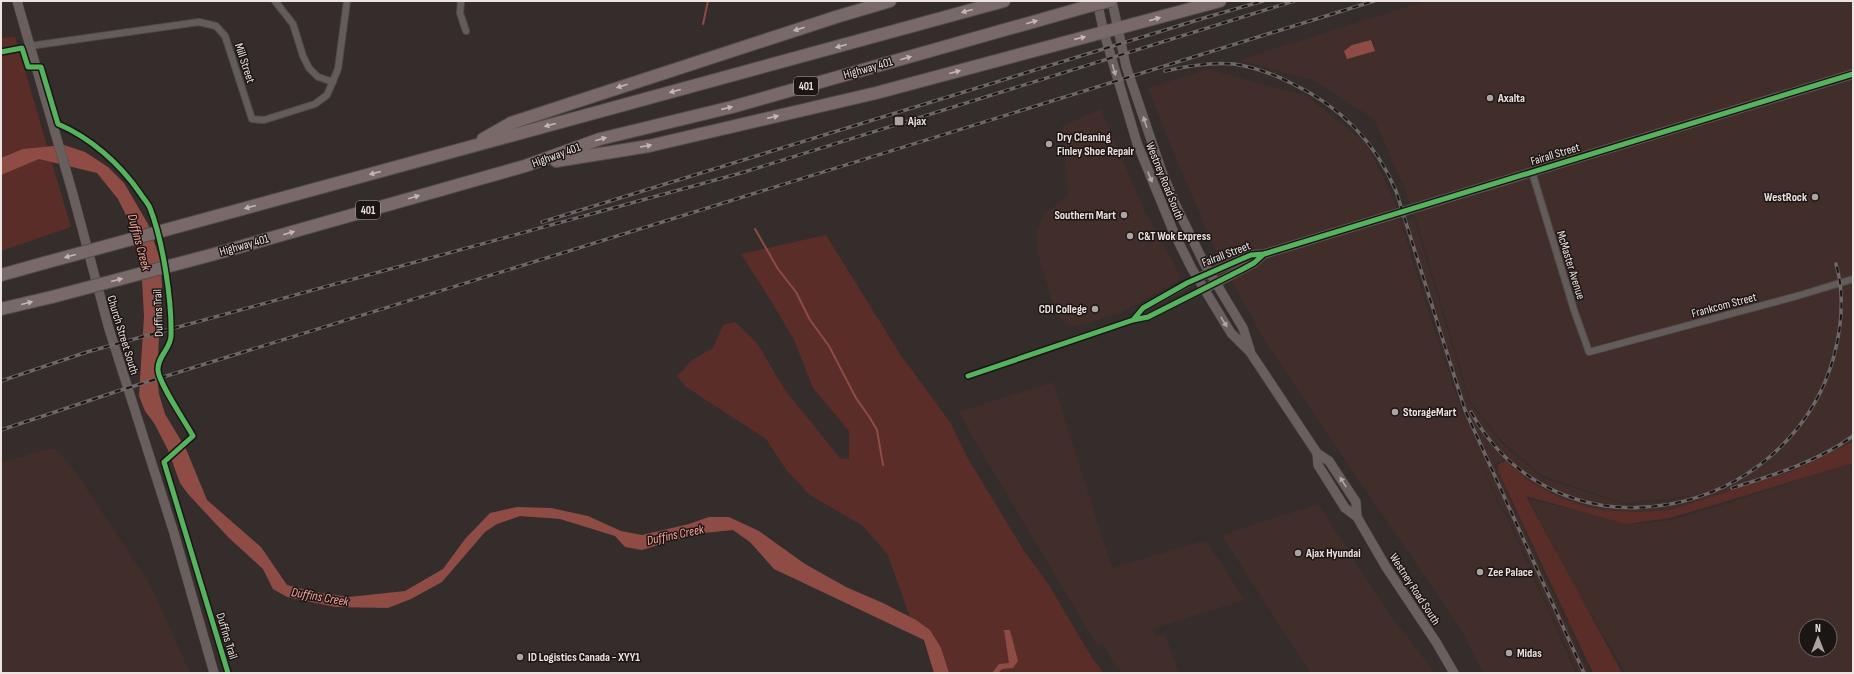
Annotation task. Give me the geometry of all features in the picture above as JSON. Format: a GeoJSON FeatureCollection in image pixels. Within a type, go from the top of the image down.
{"type":"FeatureCollection","features":[{"type":"Feature","properties":{"kind":"highway"},"geometry":{"type":"LineString","coordinates":[[467,148],[511,123],[806,26],[890,1]]}},
{"type":"Feature","properties":{"kind":"highway","name":"401"},"geometry":{"type":"LineString","coordinates":[[1,275],[1004,1]]}},
{"type":"Feature","properties":{"kind":"highway","name":"Highway 401"},"geometry":{"type":"LineString","coordinates":[[1,309],[211,255],[525,166],[600,140],[732,107],[1093,4],[1111,1]]}},
{"type":"Feature","properties":{"kind":"highway"},"geometry":{"type":"LineString","coordinates":[[525,166],[650,146],[876,93],[1117,30],[1220,1]]}},
{"type":"Feature","properties":{"kind":"main road","name":"Church Street South"},"geometry":{"type":"LineString","coordinates":[[17,1],[72,191],[109,329],[131,402],[172,526],[214,673]]}},
{"type":"Feature","properties":{"kind":"main road","name":"Westney Road South"},"geometry":{"type":"LineString","coordinates":[[1111,1],[1126,66],[1162,172],[1176,206],[1210,273],[1243,328],[1250,352]]}},
{"type":"Feature","properties":{"kind":"main road","name":"Westney Road South"},"geometry":{"type":"LineString","coordinates":[[1093,4],[1104,33],[1137,143],[1174,233],[1198,278],[1231,333],[1250,352],[1317,453],[1329,461],[1356,502],[1357,517],[1386,567],[1436,642],[1454,673]]}},
{"type":"Feature","properties":{"kind":"main road","name":"Fairall Street"},"geometry":{"type":"LineString","coordinates":[[1198,278],[1251,256],[1264,254],[1853,74]]}},
{"type":"Feature","properties":{"kind":"main road","name":"Fairall Street"},"geometry":{"type":"LineString","coordinates":[[1204,289],[1254,263],[1264,254]]}},
{"type":"Feature","properties":{"kind":"street"},"geometry":{"type":"LineString","coordinates":[[275,1],[293,24],[303,56],[309,68],[318,77],[333,82]]}},
{"type":"Feature","properties":{"kind":"street","name":"Mill Street"},"geometry":{"type":"LineString","coordinates":[[30,46],[199,22],[216,26],[225,36],[252,119],[264,120],[315,104],[327,95],[338,69],[347,1]]}},
{"type":"Feature","properties":{"kind":"street"},"geometry":{"type":"LineString","coordinates":[[461,1],[460,13],[466,31]]}},
{"type":"Feature","properties":{"kind":"street","name":"McMaster Avenue"},"geometry":{"type":"LineString","coordinates":[[1532,172],[1574,310],[1589,352],[1601,350]]}},
{"type":"Feature","properties":{"kind":"street"},"geometry":{"type":"LineString","coordinates":[[1133,320],[1143,308],[1198,278]]}},
{"type":"Feature","properties":{"kind":"street","name":"Frankcom Street"},"geometry":{"type":"LineString","coordinates":[[1601,350],[1853,279]]}},
{"type":"Feature","properties":{"kind":"street"},"geometry":{"type":"LineString","coordinates":[[1062,344],[1133,320],[1148,317],[1204,289]]}},
{"type":"Feature","properties":{"kind":"shaded area"},"geometry":{"type":"Polygon","coordinates":[[[1426,1],[1853,1],[1853,673],[1626,673],[1581,598],[1529,499],[1635,524],[1671,520],[1732,502],[1828,470],[1820,461],[1682,508],[1644,514],[1605,512],[1577,506],[1549,495],[1508,467],[1503,460],[1494,464],[1589,673],[1578,673],[1507,514],[1499,503],[1481,463],[1498,504],[1506,516],[1576,673],[1483,673],[1463,633],[1264,340],[1212,243],[1148,88],[1208,69],[1307,96],[1367,144],[1394,200],[1433,327],[1470,434],[1402,222],[1414,219],[1469,401],[1504,446],[1543,478],[1627,505],[1673,501],[1690,496],[1624,503],[1543,476],[1502,441],[1470,401],[1418,225],[1405,189],[1374,119],[1315,81],[1238,60],[1426,1]]]}},
{"type":"Feature","properties":{"kind":"shaded area"},"geometry":{"type":"Polygon","coordinates":[[[15,37],[71,227],[1,251],[1,38],[15,37]]]}},
{"type":"Feature","properties":{"kind":"shaded area"},"geometry":{"type":"Polygon","coordinates":[[[1101,109],[1144,210],[1181,277],[1177,282],[1120,313],[1083,325],[1072,325],[1062,321],[1055,311],[1038,255],[1036,235],[1043,215],[1068,196],[1062,126],[1101,109]]]}},
{"type":"Feature","properties":{"kind":"shaded area"},"geometry":{"type":"Polygon","coordinates":[[[826,235],[900,354],[950,422],[967,457],[1024,551],[1049,585],[1092,658],[1104,673],[948,673],[930,630],[910,617],[888,555],[863,526],[810,495],[787,471],[766,439],[686,387],[677,376],[692,360],[713,348],[723,325],[735,322],[757,343],[785,390],[840,458],[849,459],[849,431],[813,388],[794,340],[741,254],[826,235]]]}},
{"type":"Feature","properties":{"kind":"shaded area"},"geometry":{"type":"Polygon","coordinates":[[[1053,382],[1112,568],[1206,540],[1245,600],[1152,629],[1157,637],[1165,634],[1179,673],[1122,673],[1114,664],[1102,644],[1097,645],[958,412],[1053,382]]]}},
{"type":"Feature","properties":{"kind":"shaded area"},"geometry":{"type":"Polygon","coordinates":[[[1853,442],[1853,463],[1670,518],[1626,524],[1526,496],[1622,673],[1593,673],[1499,473],[1497,465],[1506,461],[1529,481],[1556,496],[1577,504],[1601,510],[1637,512],[1671,510],[1795,470],[1853,442]]]}},
{"type":"Feature","properties":{"kind":"shaded area"},"geometry":{"type":"Polygon","coordinates":[[[53,448],[56,449],[74,470],[151,586],[190,673],[1,673],[1,462],[53,448]]]}},
{"type":"Feature","properties":{"kind":"shaded area"},"geometry":{"type":"Polygon","coordinates":[[[1318,504],[1391,616],[1435,673],[1311,673],[1221,535],[1318,504]]]}},
{"type":"Feature","properties":{"kind":"water"},"geometry":{"type":"Polygon","coordinates":[[[1371,40],[1375,51],[1347,59],[1344,51],[1352,45],[1371,40]]]}},
{"type":"Feature","properties":{"kind":"water","name":"Duffins Creek"},"geometry":{"type":"Polygon","coordinates":[[[64,145],[85,152],[108,167],[124,183],[148,224],[160,259],[162,286],[157,373],[159,394],[165,414],[186,449],[207,500],[261,547],[287,585],[314,592],[349,597],[405,591],[443,569],[465,539],[490,513],[517,507],[551,508],[588,516],[621,531],[642,535],[689,524],[709,517],[729,517],[759,531],[805,564],[846,587],[883,603],[916,620],[930,630],[941,648],[949,673],[934,673],[924,640],[774,569],[750,542],[733,530],[694,534],[642,550],[625,547],[615,536],[560,519],[520,516],[497,524],[485,532],[442,582],[411,599],[388,608],[336,607],[287,597],[273,589],[263,569],[229,538],[188,494],[180,483],[168,450],[154,423],[145,411],[139,396],[144,316],[140,243],[118,199],[97,173],[39,159],[1,175],[1,158],[23,149],[64,145]]]}},
{"type":"Feature","properties":{"kind":"water"},"geometry":{"type":"Polygon","coordinates":[[[1004,630],[1010,630],[1018,661],[1013,668],[1002,669],[998,673],[992,673],[999,664],[1009,663],[1004,630]]]}},
{"type":"Feature","properties":{"kind":"waterway"},"geometry":{"type":"LineString","coordinates":[[703,24],[708,1]]}},
{"type":"Feature","properties":{"kind":"waterway"},"geometry":{"type":"LineString","coordinates":[[755,229],[778,269],[796,292],[810,320],[829,346],[856,398],[877,430],[883,465]]}},
{"type":"Feature","properties":{"kind":"railway"},"geometry":{"type":"LineString","coordinates":[[542,222],[1263,1]]}},
{"type":"Feature","properties":{"kind":"railway"},"geometry":{"type":"LineString","coordinates":[[1,381],[87,352],[741,173],[1294,1]]}},
{"type":"Feature","properties":{"kind":"railway"},"geometry":{"type":"LineString","coordinates":[[1,430],[118,391],[1374,1]]}},
{"type":"Feature","properties":{"kind":"railway"},"geometry":{"type":"LineString","coordinates":[[1165,71],[1199,65],[1234,64],[1270,74],[1309,92],[1340,114],[1354,127],[1378,156],[1396,191],[1465,410],[1584,673]]}},
{"type":"Feature","properties":{"kind":"railway"},"geometry":{"type":"LineString","coordinates":[[1471,412],[1510,461],[1559,493],[1613,507],[1669,504],[1723,487],[1771,456],[1809,412],[1834,356],[1839,333],[1841,321],[1841,287],[1836,264]]}},
{"type":"Feature","properties":{"kind":"railway"},"geometry":{"type":"LineString","coordinates":[[1732,488],[1795,467],[1825,453],[1853,436]]}},
{"type":"Feature","properties":{"kind":"cycle path","name":"Duffins Trail"},"geometry":{"type":"LineString","coordinates":[[1,52],[22,48],[28,67],[41,67],[58,124],[93,144],[114,162],[132,182],[150,208],[163,254],[171,322],[171,336],[169,345],[158,365],[159,376],[167,393],[193,436],[164,462],[228,673]]}},
{"type":"Feature","properties":{"kind":"cycle path"},"geometry":{"type":"LineString","coordinates":[[1133,320],[1143,308],[1187,283],[1251,255],[1264,254],[1853,74]]}},
{"type":"Feature","properties":{"kind":"cycle path"},"geometry":{"type":"LineString","coordinates":[[968,376],[1133,320],[1148,317],[1243,269],[1254,263],[1264,254]]}},
{"type":"Feature","properties":{"kind":"place","name":"Axalta"},"geometry":{"type":"Point","coordinates":[1490,98]}},
{"type":"Feature","properties":{"kind":"place","name":"Ajax"},"geometry":{"type":"Point","coordinates":[899,121]}},
{"type":"Feature","properties":{"kind":"place","name":"Dry Cleaning Finley Shoe Repair"},"geometry":{"type":"Point","coordinates":[1049,144]}},
{"type":"Feature","properties":{"kind":"place","name":"WestRock"},"geometry":{"type":"Point","coordinates":[1815,197]}},
{"type":"Feature","properties":{"kind":"place","name":"Southern Mart"},"geometry":{"type":"Point","coordinates":[1124,215]}},
{"type":"Feature","properties":{"kind":"place","name":"C&T Wok Express"},"geometry":{"type":"Point","coordinates":[1130,236]}},
{"type":"Feature","properties":{"kind":"place","name":"CDI College"},"geometry":{"type":"Point","coordinates":[1095,309]}},
{"type":"Feature","properties":{"kind":"place","name":"StorageMart"},"geometry":{"type":"Point","coordinates":[1395,412]}},
{"type":"Feature","properties":{"kind":"place","name":"Ajax Hyundai"},"geometry":{"type":"Point","coordinates":[1298,553]}},
{"type":"Feature","properties":{"kind":"place","name":"Zee Palace"},"geometry":{"type":"Point","coordinates":[1480,572]}},
{"type":"Feature","properties":{"kind":"place","name":"Midas"},"geometry":{"type":"Point","coordinates":[1509,653]}},
{"type":"Feature","properties":{"kind":"place","name":"ID Logistics Canada - XYY1"},"geometry":{"type":"Point","coordinates":[520,657]}}]}
